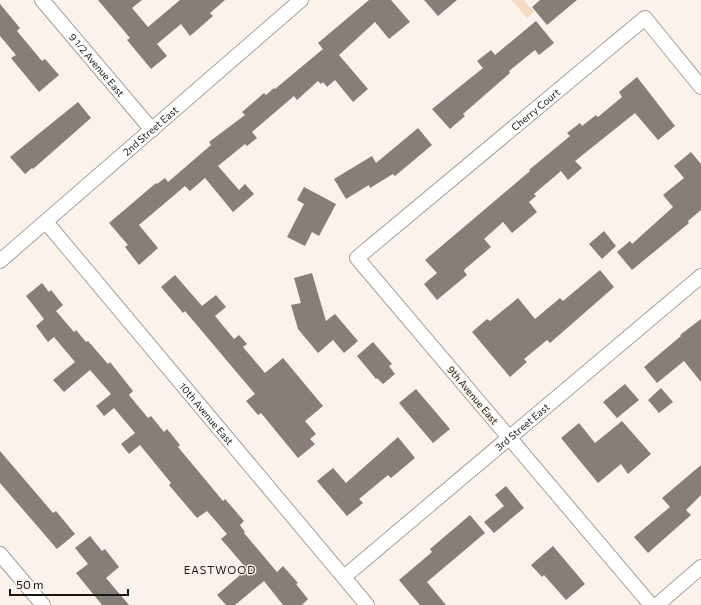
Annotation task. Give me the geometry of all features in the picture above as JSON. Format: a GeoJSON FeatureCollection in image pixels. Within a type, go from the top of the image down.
{"type":"FeatureCollection","features":[{"type":"Feature","properties":{"kind":"street","name":"9 1/2 Avenue East"},"geometry":{"type":"LineString","coordinates":[[42,0],[152,130]]}},
{"type":"Feature","properties":{"kind":"street","name":"2nd Street East"},"geometry":{"type":"LineString","coordinates":[[0,261],[302,0]]}},
{"type":"Feature","properties":{"kind":"street","name":"Cherry Court"},"geometry":{"type":"LineString","coordinates":[[357,258],[645,18],[701,86]]}},
{"type":"Feature","properties":{"kind":"street","name":"10th Avenue East"},"geometry":{"type":"LineString","coordinates":[[46,222],[367,605]]}},
{"type":"Feature","properties":{"kind":"street","name":"9th Avenue East"},"geometry":{"type":"LineString","coordinates":[[357,258],[651,605]]}},
{"type":"Feature","properties":{"kind":"street","name":"3rd Street East"},"geometry":{"type":"LineString","coordinates":[[344,577],[701,276]]}},
{"type":"Feature","properties":{"kind":"street"},"geometry":{"type":"LineString","coordinates":[[0,554],[43,605]]}},
{"type":"Feature","properties":{"kind":"street"},"geometry":{"type":"LineString","coordinates":[[657,605],[701,567]]}},
{"type":"Feature","properties":{"kind":"shaded area"},"geometry":{"type":"Polygon","coordinates":[[[512,0],[524,0],[534,12],[527,18],[512,0]]]}},
{"type":"Feature","properties":{"kind":"building"},"geometry":{"type":"Polygon","coordinates":[[[98,0],[142,0],[132,8],[148,27],[180,0],[225,0],[210,13],[213,16],[190,36],[181,24],[157,44],[167,56],[151,69],[127,40],[130,38],[98,0]]]}},
{"type":"Feature","properties":{"kind":"building"},"geometry":{"type":"Polygon","coordinates":[[[369,0],[391,0],[410,22],[389,39],[375,22],[339,55],[368,89],[353,102],[335,80],[327,87],[323,82],[321,84],[318,81],[297,100],[294,96],[252,132],[257,138],[247,146],[245,144],[218,166],[239,190],[245,184],[254,194],[233,212],[205,178],[190,191],[185,186],[139,225],[158,248],[139,265],[125,247],[128,245],[109,223],[156,183],[157,184],[165,178],[168,182],[211,145],[209,142],[245,115],[242,112],[264,93],[266,95],[274,88],[275,89],[323,49],[318,43],[369,0]]]}},
{"type":"Feature","properties":{"kind":"building"},"geometry":{"type":"Polygon","coordinates":[[[424,0],[457,0],[438,16],[424,0]]]}},
{"type":"Feature","properties":{"kind":"building"},"geometry":{"type":"Polygon","coordinates":[[[540,0],[577,0],[547,25],[532,7],[540,0]]]}},
{"type":"Feature","properties":{"kind":"building"},"geometry":{"type":"Polygon","coordinates":[[[0,4],[20,28],[17,31],[42,61],[45,59],[59,75],[39,92],[11,58],[16,55],[0,36],[0,4]]]}},
{"type":"Feature","properties":{"kind":"building"},"geometry":{"type":"Polygon","coordinates":[[[536,21],[554,43],[539,55],[535,50],[509,71],[510,73],[463,114],[465,116],[450,129],[432,109],[483,68],[477,61],[491,50],[495,55],[536,21]]]}},
{"type":"Feature","properties":{"kind":"building"},"geometry":{"type":"Polygon","coordinates":[[[637,77],[675,126],[658,140],[635,113],[575,161],[582,168],[568,180],[561,171],[534,194],[536,196],[529,202],[537,212],[512,233],[503,222],[484,239],[491,247],[465,269],[464,271],[467,275],[437,300],[424,284],[437,273],[425,260],[570,136],[567,133],[580,123],[582,126],[596,115],[598,117],[622,97],[619,92],[637,77]]]}},
{"type":"Feature","properties":{"kind":"building"},"geometry":{"type":"Polygon","coordinates":[[[78,102],[91,118],[33,169],[32,168],[25,174],[10,157],[78,102]]]}},
{"type":"Feature","properties":{"kind":"building"},"geometry":{"type":"Polygon","coordinates":[[[418,128],[432,145],[395,176],[393,174],[370,188],[369,185],[346,199],[334,179],[372,156],[376,163],[418,128]]]}},
{"type":"Feature","properties":{"kind":"building"},"geometry":{"type":"Polygon","coordinates":[[[691,152],[701,164],[701,210],[688,221],[689,223],[632,270],[617,252],[630,241],[632,244],[673,207],[663,195],[684,178],[674,166],[691,152]]]}},
{"type":"Feature","properties":{"kind":"building"},"geometry":{"type":"Polygon","coordinates":[[[304,187],[336,204],[319,236],[312,232],[305,246],[287,237],[304,204],[297,200],[304,187]]]}},
{"type":"Feature","properties":{"kind":"building"},"geometry":{"type":"Polygon","coordinates":[[[604,231],[616,246],[602,259],[589,244],[604,231]]]}},
{"type":"Feature","properties":{"kind":"building"},"geometry":{"type":"Polygon","coordinates":[[[600,270],[614,287],[550,343],[547,340],[524,359],[527,362],[510,377],[472,332],[487,319],[490,321],[518,298],[535,319],[560,298],[563,301],[600,270]]]}},
{"type":"Feature","properties":{"kind":"building"},"geometry":{"type":"Polygon","coordinates":[[[312,273],[326,321],[335,314],[358,341],[344,353],[333,340],[318,353],[298,329],[291,305],[301,303],[294,278],[312,273]]]}},
{"type":"Feature","properties":{"kind":"building"},"geometry":{"type":"Polygon","coordinates":[[[175,275],[202,306],[216,295],[226,307],[215,316],[234,339],[239,335],[247,344],[243,347],[265,373],[283,358],[323,406],[305,421],[316,434],[310,439],[315,444],[298,458],[261,413],[258,415],[246,401],[255,394],[185,311],[183,313],[161,287],[175,275]]]}},
{"type":"Feature","properties":{"kind":"building"},"geometry":{"type":"Polygon","coordinates":[[[42,283],[49,292],[51,290],[63,305],[56,311],[74,332],[76,330],[86,342],[88,341],[108,364],[110,362],[133,391],[129,395],[148,418],[151,416],[164,432],[167,429],[180,445],[178,447],[223,501],[225,499],[244,521],[240,525],[245,532],[244,533],[277,572],[283,566],[298,583],[296,584],[308,599],[302,605],[283,605],[264,581],[235,605],[226,605],[217,595],[247,569],[221,539],[227,534],[207,511],[197,518],[169,485],[171,483],[140,445],[129,454],[121,444],[135,433],[114,408],[104,416],[96,406],[111,394],[90,370],[64,392],[53,380],[75,362],[54,337],[48,342],[36,326],[44,319],[26,296],[42,283]]]}},
{"type":"Feature","properties":{"kind":"building"},"geometry":{"type":"Polygon","coordinates":[[[701,319],[701,382],[684,361],[657,383],[644,367],[681,336],[680,335],[701,319]]]}},
{"type":"Feature","properties":{"kind":"building"},"geometry":{"type":"Polygon","coordinates":[[[373,342],[392,364],[389,366],[395,374],[383,384],[377,378],[376,379],[357,356],[373,342]]]}},
{"type":"Feature","properties":{"kind":"building"},"geometry":{"type":"Polygon","coordinates":[[[625,384],[639,400],[617,418],[603,402],[625,384]]]}},
{"type":"Feature","properties":{"kind":"building"},"geometry":{"type":"Polygon","coordinates":[[[661,388],[673,402],[659,413],[648,400],[661,388]]]}},
{"type":"Feature","properties":{"kind":"building"},"geometry":{"type":"Polygon","coordinates":[[[416,389],[450,429],[433,443],[399,403],[416,389]]]}},
{"type":"Feature","properties":{"kind":"building"},"geometry":{"type":"Polygon","coordinates":[[[622,421],[651,454],[628,474],[621,464],[598,483],[561,438],[579,423],[595,443],[622,421]]]}},
{"type":"Feature","properties":{"kind":"building"},"geometry":{"type":"Polygon","coordinates":[[[398,437],[415,458],[391,478],[388,475],[359,499],[363,503],[347,516],[317,481],[333,468],[346,483],[398,437]]]}},
{"type":"Feature","properties":{"kind":"building"},"geometry":{"type":"Polygon","coordinates":[[[0,451],[53,513],[56,511],[75,534],[57,549],[0,483],[0,451]]]}},
{"type":"Feature","properties":{"kind":"building"},"geometry":{"type":"Polygon","coordinates":[[[701,465],[701,495],[686,510],[691,515],[648,553],[634,537],[670,507],[662,498],[701,465]]]}},
{"type":"Feature","properties":{"kind":"building"},"geometry":{"type":"Polygon","coordinates":[[[506,486],[524,508],[494,533],[484,522],[504,506],[495,495],[506,486]]]}},
{"type":"Feature","properties":{"kind":"building"},"geometry":{"type":"Polygon","coordinates":[[[470,515],[485,533],[427,582],[446,605],[420,605],[399,580],[432,552],[430,549],[470,515]]]}},
{"type":"Feature","properties":{"kind":"building"},"geometry":{"type":"Polygon","coordinates":[[[90,536],[102,551],[105,549],[119,567],[106,578],[129,605],[102,605],[76,573],[88,564],[75,548],[90,536]]]}},
{"type":"Feature","properties":{"kind":"building"},"geometry":{"type":"Polygon","coordinates":[[[553,546],[585,584],[566,600],[544,575],[542,577],[531,565],[553,546]]]}},
{"type":"Feature","properties":{"kind":"district","name":"EASTWOOD"},"geometry":{"type":"Point","coordinates":[220,569]}}]}
